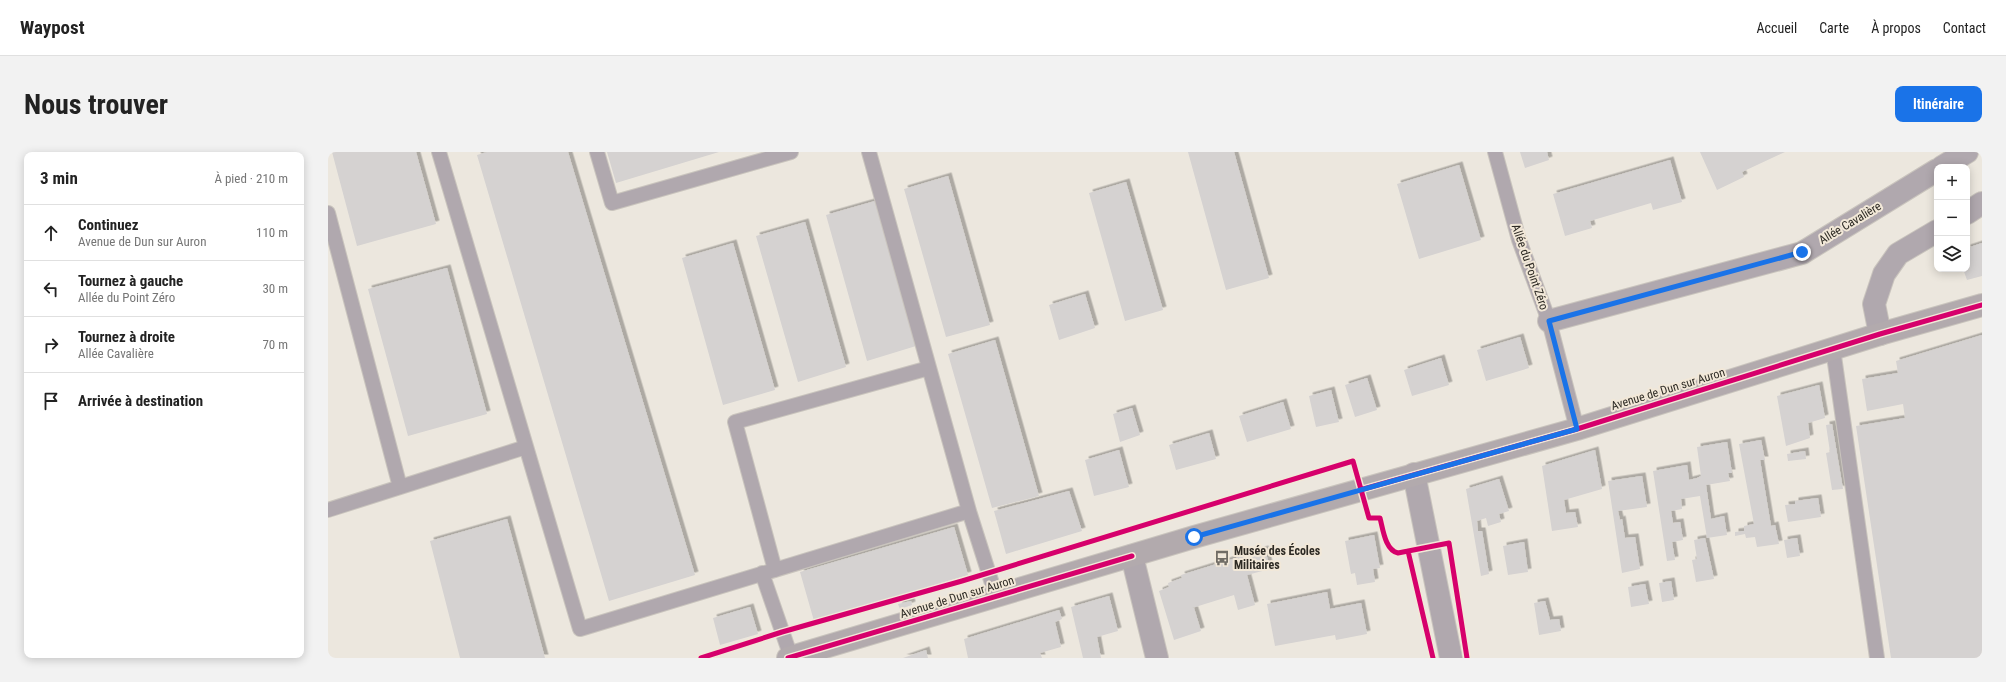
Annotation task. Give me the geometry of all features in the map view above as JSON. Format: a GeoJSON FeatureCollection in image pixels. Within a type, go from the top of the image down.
{"type":"FeatureCollection","features":[{"type":"Feature","properties":{"kind":"main road","name":"Avenue de Dun sur Auron"},"geometry":{"type":"LineString","coordinates":[[789,657],[1414,474],[1577,429],[1880,334],[1982,304]]}},
{"type":"Feature","properties":{"kind":"street"},"geometry":{"type":"LineString","coordinates":[[1947,164],[1967,152]]}},
{"type":"Feature","properties":{"kind":"street","name":"Allée Cavalière"},"geometry":{"type":"LineString","coordinates":[[1549,321],[1802,252],[1934,172]]}},
{"type":"Feature","properties":{"kind":"street"},"geometry":{"type":"LineString","coordinates":[[1970,210],[1982,204]]}},
{"type":"Feature","properties":{"kind":"street"},"geometry":{"type":"LineString","coordinates":[[1880,334],[1874,304],[1884,274],[1898,254],[1934,233]]}},
{"type":"Feature","properties":{"kind":"street"},"geometry":{"type":"LineString","coordinates":[[1414,474],[1451,658]]}},
{"type":"Feature","properties":{"kind":"street"},"geometry":{"type":"LineString","coordinates":[[1132,556],[1157,658]]}},
{"type":"Feature","properties":{"kind":"lane"},"geometry":{"type":"LineString","coordinates":[[439,152],[580,628],[969,511]]}},
{"type":"Feature","properties":{"kind":"lane"},"geometry":{"type":"LineString","coordinates":[[597,152],[612,203],[791,152]]}},
{"type":"Feature","properties":{"kind":"lane"},"geometry":{"type":"LineString","coordinates":[[869,152],[969,511],[996,596]]}},
{"type":"Feature","properties":{"kind":"lane","name":"Allée du Point Zéro"},"geometry":{"type":"LineString","coordinates":[[1494,152],[1519,240],[1549,321],[1577,429]]}},
{"type":"Feature","properties":{"kind":"lane"},"geometry":{"type":"LineString","coordinates":[[328,212],[400,487]]}},
{"type":"Feature","properties":{"kind":"lane"},"geometry":{"type":"LineString","coordinates":[[1833,349],[1877,658]]}},
{"type":"Feature","properties":{"kind":"lane"},"geometry":{"type":"LineString","coordinates":[[789,657],[735,422],[929,368]]}},
{"type":"Feature","properties":{"kind":"lane"},"geometry":{"type":"LineString","coordinates":[[328,510],[526,447]]}},
{"type":"Feature","properties":{"kind":"building"},"geometry":{"type":"Polygon","coordinates":[[[332,152],[416,152],[436,224],[357,246],[332,152]]]}},
{"type":"Feature","properties":{"kind":"building"},"geometry":{"type":"Polygon","coordinates":[[[487,152],[568,152],[695,575],[609,601],[477,155],[487,152]]]}},
{"type":"Feature","properties":{"kind":"building"},"geometry":{"type":"Polygon","coordinates":[[[607,152],[719,152],[616,183],[607,152]]]}},
{"type":"Feature","properties":{"kind":"building"},"geometry":{"type":"Polygon","coordinates":[[[1188,152],[1234,152],[1269,278],[1226,290],[1188,152]]]}},
{"type":"Feature","properties":{"kind":"building"},"geometry":{"type":"Polygon","coordinates":[[[1520,152],[1547,152],[1549,160],[1525,168],[1520,152]]]}},
{"type":"Feature","properties":{"kind":"building"},"geometry":{"type":"Polygon","coordinates":[[[1700,152],[1785,152],[1742,172],[1744,177],[1717,190],[1700,152]]]}},
{"type":"Feature","properties":{"kind":"building"},"geometry":{"type":"Polygon","coordinates":[[[1670,160],[1682,202],[1653,210],[1651,203],[1590,221],[1592,228],[1565,236],[1553,194],[1670,160]]]}},
{"type":"Feature","properties":{"kind":"building"},"geometry":{"type":"Polygon","coordinates":[[[1459,165],[1481,240],[1419,259],[1397,184],[1459,165]]]}},
{"type":"Feature","properties":{"kind":"building"},"geometry":{"type":"Polygon","coordinates":[[[948,176],[990,325],[946,337],[904,189],[948,176]]]}},
{"type":"Feature","properties":{"kind":"building"},"geometry":{"type":"Polygon","coordinates":[[[1126,182],[1163,310],[1125,321],[1089,193],[1126,182]]]}},
{"type":"Feature","properties":{"kind":"building"},"geometry":{"type":"Polygon","coordinates":[[[875,201],[916,346],[867,361],[826,215],[875,201]]]}},
{"type":"Feature","properties":{"kind":"building"},"geometry":{"type":"Polygon","coordinates":[[[805,222],[846,367],[798,382],[756,236],[805,222]]]}},
{"type":"Feature","properties":{"kind":"building"},"geometry":{"type":"Polygon","coordinates":[[[733,243],[775,390],[723,405],[682,258],[733,243]]]}},
{"type":"Feature","properties":{"kind":"building"},"geometry":{"type":"Polygon","coordinates":[[[1982,243],[1982,276],[1967,280],[1964,272],[1970,272],[1970,247],[1982,243]]]}},
{"type":"Feature","properties":{"kind":"building"},"geometry":{"type":"Polygon","coordinates":[[[447,268],[487,414],[408,436],[368,289],[447,268]]]}},
{"type":"Feature","properties":{"kind":"building"},"geometry":{"type":"Polygon","coordinates":[[[1085,294],[1095,328],[1059,340],[1049,305],[1085,294]]]}},
{"type":"Feature","properties":{"kind":"building"},"geometry":{"type":"Polygon","coordinates":[[[1982,335],[1982,658],[1891,658],[1856,426],[1905,418],[1903,404],[1867,411],[1862,379],[1898,373],[1896,361],[1982,335]]]}},
{"type":"Feature","properties":{"kind":"building"},"geometry":{"type":"Polygon","coordinates":[[[1520,337],[1529,368],[1486,381],[1477,350],[1520,337]]]}},
{"type":"Feature","properties":{"kind":"building"},"geometry":{"type":"Polygon","coordinates":[[[995,340],[1039,496],[992,508],[948,354],[995,340]]]}},
{"type":"Feature","properties":{"kind":"building"},"geometry":{"type":"Polygon","coordinates":[[[1441,358],[1449,385],[1412,396],[1404,370],[1441,358]]]}},
{"type":"Feature","properties":{"kind":"building"},"geometry":{"type":"Polygon","coordinates":[[[1367,378],[1377,410],[1355,417],[1345,385],[1367,378]]]}},
{"type":"Feature","properties":{"kind":"building"},"geometry":{"type":"Polygon","coordinates":[[[1819,385],[1825,418],[1808,423],[1810,438],[1786,446],[1777,396],[1819,385]]]}},
{"type":"Feature","properties":{"kind":"building"},"geometry":{"type":"Polygon","coordinates":[[[1331,390],[1339,422],[1316,427],[1309,396],[1331,390]]]}},
{"type":"Feature","properties":{"kind":"building"},"geometry":{"type":"Polygon","coordinates":[[[1283,402],[1291,429],[1247,442],[1239,416],[1283,402]]]}},
{"type":"Feature","properties":{"kind":"building"},"geometry":{"type":"Polygon","coordinates":[[[1132,408],[1140,435],[1120,442],[1113,414],[1132,408]]]}},
{"type":"Feature","properties":{"kind":"building"},"geometry":{"type":"Polygon","coordinates":[[[1832,424],[1843,489],[1832,490],[1826,453],[1830,452],[1826,425],[1832,424]]]}},
{"type":"Feature","properties":{"kind":"building"},"geometry":{"type":"Polygon","coordinates":[[[1209,433],[1216,459],[1176,470],[1169,445],[1209,433]]]}},
{"type":"Feature","properties":{"kind":"building"},"geometry":{"type":"Polygon","coordinates":[[[1761,440],[1765,460],[1760,460],[1771,526],[1775,525],[1779,544],[1757,547],[1755,537],[1746,538],[1745,534],[1735,536],[1735,532],[1744,531],[1744,526],[1754,524],[1739,444],[1761,440]]]}},
{"type":"Feature","properties":{"kind":"building"},"geometry":{"type":"Polygon","coordinates":[[[1727,442],[1732,473],[1728,473],[1730,481],[1706,485],[1711,519],[1724,516],[1727,535],[1707,538],[1700,496],[1681,499],[1682,509],[1671,511],[1673,523],[1680,522],[1683,540],[1672,542],[1675,560],[1667,561],[1653,471],[1687,465],[1689,480],[1697,478],[1701,476],[1697,447],[1727,442]]]}},
{"type":"Feature","properties":{"kind":"building"},"geometry":{"type":"Polygon","coordinates":[[[1119,450],[1129,487],[1094,496],[1085,460],[1119,450]]]}},
{"type":"Feature","properties":{"kind":"building"},"geometry":{"type":"Polygon","coordinates":[[[1595,450],[1602,489],[1564,500],[1566,513],[1575,512],[1578,527],[1552,531],[1542,466],[1595,450]]]}},
{"type":"Feature","properties":{"kind":"building"},"geometry":{"type":"Polygon","coordinates":[[[1805,451],[1806,459],[1788,461],[1787,454],[1805,451]]]}},
{"type":"Feature","properties":{"kind":"building"},"geometry":{"type":"Polygon","coordinates":[[[1642,476],[1647,507],[1618,511],[1620,520],[1622,519],[1625,538],[1635,537],[1640,569],[1622,573],[1608,481],[1642,476]]]}},
{"type":"Feature","properties":{"kind":"building"},"geometry":{"type":"Polygon","coordinates":[[[1499,479],[1509,511],[1499,514],[1501,522],[1488,526],[1486,518],[1477,521],[1478,531],[1482,531],[1489,574],[1481,576],[1466,489],[1499,479]]]}},
{"type":"Feature","properties":{"kind":"building"},"geometry":{"type":"Polygon","coordinates":[[[1069,491],[1082,531],[1006,554],[994,511],[1069,491]]]}},
{"type":"Feature","properties":{"kind":"building"},"geometry":{"type":"Polygon","coordinates":[[[1818,498],[1821,517],[1788,522],[1785,505],[1795,504],[1795,501],[1818,498]]]}},
{"type":"Feature","properties":{"kind":"building"},"geometry":{"type":"Polygon","coordinates":[[[507,519],[545,658],[460,658],[430,541],[507,519]]]}},
{"type":"Feature","properties":{"kind":"building"},"geometry":{"type":"Polygon","coordinates":[[[954,527],[968,575],[814,621],[800,572],[954,527]]]}},
{"type":"Feature","properties":{"kind":"building"},"geometry":{"type":"Polygon","coordinates":[[[1374,535],[1380,568],[1373,569],[1375,582],[1357,585],[1355,573],[1351,574],[1345,541],[1374,535]]]}},
{"type":"Feature","properties":{"kind":"building"},"geometry":{"type":"Polygon","coordinates":[[[1705,538],[1714,579],[1696,582],[1692,560],[1697,559],[1694,540],[1705,538]]]}},
{"type":"Feature","properties":{"kind":"building"},"geometry":{"type":"Polygon","coordinates":[[[1797,538],[1800,556],[1787,558],[1784,540],[1797,538]]]}},
{"type":"Feature","properties":{"kind":"building"},"geometry":{"type":"Polygon","coordinates":[[[1524,542],[1528,572],[1508,575],[1503,546],[1524,542]]]}},
{"type":"Feature","properties":{"kind":"building"},"geometry":{"type":"Polygon","coordinates":[[[1265,549],[1270,569],[1247,575],[1255,605],[1238,610],[1234,595],[1192,608],[1194,608],[1201,631],[1174,640],[1159,591],[1169,587],[1168,583],[1182,578],[1181,575],[1265,549]]]}},
{"type":"Feature","properties":{"kind":"building"},"geometry":{"type":"Polygon","coordinates":[[[1671,581],[1674,600],[1662,602],[1659,583],[1671,581]]]}},
{"type":"Feature","properties":{"kind":"building"},"geometry":{"type":"Polygon","coordinates":[[[1645,584],[1649,604],[1631,607],[1628,587],[1645,584]]]}},
{"type":"Feature","properties":{"kind":"building"},"geometry":{"type":"Polygon","coordinates":[[[1327,592],[1330,609],[1361,603],[1367,634],[1336,640],[1335,635],[1275,646],[1267,604],[1327,592]]]}},
{"type":"Feature","properties":{"kind":"building"},"geometry":{"type":"Polygon","coordinates":[[[1109,596],[1118,631],[1097,637],[1101,658],[1083,658],[1071,607],[1109,596]]]}},
{"type":"Feature","properties":{"kind":"building"},"geometry":{"type":"Polygon","coordinates":[[[911,601],[912,605],[900,609],[898,604],[911,601]]]}},
{"type":"Feature","properties":{"kind":"building"},"geometry":{"type":"Polygon","coordinates":[[[1545,601],[1550,620],[1559,619],[1561,631],[1539,635],[1534,603],[1545,601]]]}},
{"type":"Feature","properties":{"kind":"building"},"geometry":{"type":"Polygon","coordinates":[[[750,607],[758,634],[720,645],[713,618],[750,607]]]}},
{"type":"Feature","properties":{"kind":"building"},"geometry":{"type":"Polygon","coordinates":[[[1059,610],[1062,619],[1055,622],[1061,647],[1040,653],[1042,658],[968,658],[964,639],[1059,610]]]}},
{"type":"Feature","properties":{"kind":"building"},"geometry":{"type":"Polygon","coordinates":[[[926,650],[928,658],[903,658],[926,650]]]}},
{"type":"Feature","properties":{"kind":"cycle path"},"geometry":{"type":"LineString","coordinates":[[1360,490],[1577,429],[1880,334],[1982,305]]}},
{"type":"Feature","properties":{"kind":"cycle path"},"geometry":{"type":"LineString","coordinates":[[701,658],[782,632],[962,581],[1353,461],[1369,518],[1380,518],[1385,538],[1390,548],[1398,553],[1449,543],[1467,658]]}},
{"type":"Feature","properties":{"kind":"cycle path"},"geometry":{"type":"LineString","coordinates":[[1408,551],[1433,658]]}},
{"type":"Feature","properties":{"kind":"cycle path"},"geometry":{"type":"LineString","coordinates":[[788,658],[1132,556]]}},
{"type":"Feature","properties":{"kind":"place","name":"Musée des Écoles Militaires"},"geometry":{"type":"Point","coordinates":[1222,558]}},
{"type":"Feature","properties":{"kind":"route"},"geometry":{"type":"LineString","coordinates":[[1194,537],[1577,429],[1549,321],[1802,252]]}}]}
